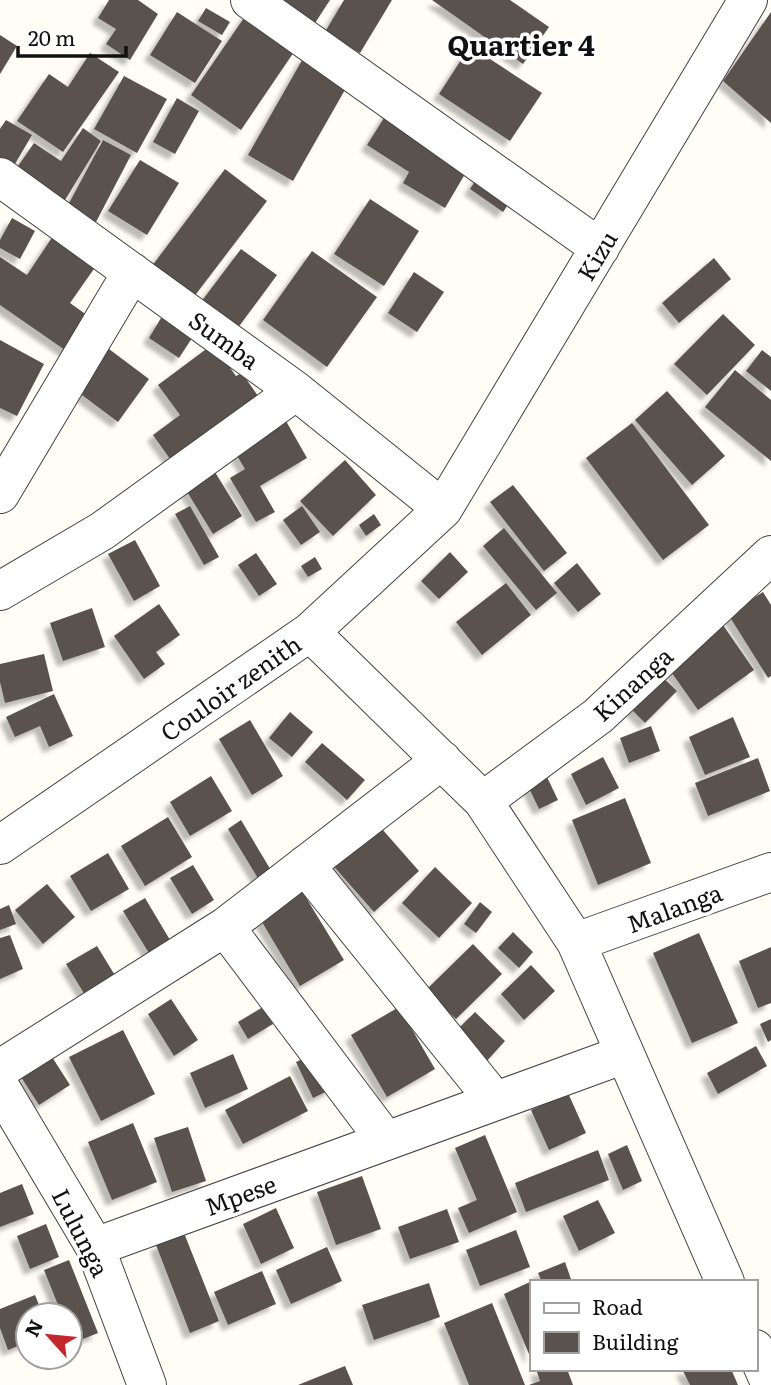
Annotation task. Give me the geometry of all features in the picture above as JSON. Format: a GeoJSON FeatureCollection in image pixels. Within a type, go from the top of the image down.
{"type":"FeatureCollection","features":[{"type":"Feature","properties":{"kind":"street"},"geometry":{"type":"LineString","coordinates":[[250,0],[600,248]]}},
{"type":"Feature","properties":{"kind":"street","name":"Kizu"},"geometry":{"type":"LineString","coordinates":[[443,509],[748,0]]}},
{"type":"Feature","properties":{"kind":"street","name":"Sumba"},"geometry":{"type":"LineString","coordinates":[[0,177],[296,391],[443,509]]}},
{"type":"Feature","properties":{"kind":"street"},"geometry":{"type":"LineString","coordinates":[[0,494],[132,272]]}},
{"type":"Feature","properties":{"kind":"street"},"geometry":{"type":"LineString","coordinates":[[0,591],[103,531],[296,391]]}},
{"type":"Feature","properties":{"kind":"street","name":"Couloir zenith"},"geometry":{"type":"LineString","coordinates":[[0,845],[310,632],[443,509]]}},
{"type":"Feature","properties":{"kind":"street","name":"Kinanga"},"geometry":{"type":"LineString","coordinates":[[483,801],[598,716],[771,555]]}},
{"type":"Feature","properties":{"kind":"street"},"geometry":{"type":"LineString","coordinates":[[310,632],[483,801],[576,942],[724,1280]]}},
{"type":"Feature","properties":{"kind":"street"},"geometry":{"type":"LineString","coordinates":[[0,1069],[225,927],[442,760]]}},
{"type":"Feature","properties":{"kind":"street"},"geometry":{"type":"LineString","coordinates":[[306,865],[495,1101]]}},
{"type":"Feature","properties":{"kind":"street","name":"Malanga"},"geometry":{"type":"LineString","coordinates":[[576,942],[771,872]]}},
{"type":"Feature","properties":{"kind":"street"},"geometry":{"type":"LineString","coordinates":[[225,927],[386,1141]]}},
{"type":"Feature","properties":{"kind":"street","name":"Mpese"},"geometry":{"type":"LineString","coordinates":[[95,1247],[625,1054]]}},
{"type":"Feature","properties":{"kind":"street","name":"Lulunga"},"geometry":{"type":"LineString","coordinates":[[0,1087],[95,1247],[147,1385]]}},
{"type":"Feature","properties":{"kind":"street"},"geometry":{"type":"LineString","coordinates":[[757,1354],[771,1385]]}},
{"type":"Feature","properties":{"kind":"building"},"geometry":{"type":"Polygon","coordinates":[[[109,0],[138,0],[158,14],[130,60],[106,44],[116,29],[98,18],[109,0]]]}},
{"type":"Feature","properties":{"kind":"building"},"geometry":{"type":"Polygon","coordinates":[[[277,0],[330,0],[315,23],[277,0]]]}},
{"type":"Feature","properties":{"kind":"building"},"geometry":{"type":"Polygon","coordinates":[[[344,0],[392,0],[360,53],[325,32],[344,0]]]}},
{"type":"Feature","properties":{"kind":"building"},"geometry":{"type":"Polygon","coordinates":[[[432,0],[510,0],[549,27],[523,64],[432,0]]]}},
{"type":"Feature","properties":{"kind":"building"},"geometry":{"type":"Polygon","coordinates":[[[206,8],[230,22],[222,35],[198,21],[206,8]]]}},
{"type":"Feature","properties":{"kind":"building"},"geometry":{"type":"Polygon","coordinates":[[[177,12],[222,41],[195,83],[150,55],[177,12]]]}},
{"type":"Feature","properties":{"kind":"building"},"geometry":{"type":"Polygon","coordinates":[[[248,12],[298,46],[241,130],[191,95],[248,12]]]}},
{"type":"Feature","properties":{"kind":"building"},"geometry":{"type":"Polygon","coordinates":[[[771,12],[771,123],[723,81],[771,12]]]}},
{"type":"Feature","properties":{"kind":"building"},"geometry":{"type":"Polygon","coordinates":[[[0,35],[17,46],[0,74],[0,35]]]}},
{"type":"Feature","properties":{"kind":"building"},"geometry":{"type":"Polygon","coordinates":[[[470,46],[542,93],[510,141],[439,94],[470,46]]]}},
{"type":"Feature","properties":{"kind":"building"},"geometry":{"type":"Polygon","coordinates":[[[90,53],[119,72],[63,152],[17,121],[49,74],[68,87],[90,53]]]}},
{"type":"Feature","properties":{"kind":"building"},"geometry":{"type":"Polygon","coordinates":[[[305,55],[350,81],[293,181],[248,155],[305,55]]]}},
{"type":"Feature","properties":{"kind":"building"},"geometry":{"type":"Polygon","coordinates":[[[124,76],[167,99],[137,153],[94,129],[124,76]]]}},
{"type":"Feature","properties":{"kind":"building"},"geometry":{"type":"Polygon","coordinates":[[[177,98],[199,111],[175,154],[153,142],[177,98]]]}},
{"type":"Feature","properties":{"kind":"building"},"geometry":{"type":"Polygon","coordinates":[[[389,110],[472,162],[445,208],[403,183],[409,172],[367,145],[389,110]]]}},
{"type":"Feature","properties":{"kind":"building"},"geometry":{"type":"Polygon","coordinates":[[[6,120],[32,135],[12,169],[0,162],[0,129],[6,120]]]}},
{"type":"Feature","properties":{"kind":"building"},"geometry":{"type":"Polygon","coordinates":[[[83,128],[101,141],[62,205],[14,172],[34,143],[61,161],[83,128]]]}},
{"type":"Feature","properties":{"kind":"building"},"geometry":{"type":"Polygon","coordinates":[[[103,140],[131,155],[96,222],[67,207],[103,140]]]}},
{"type":"Feature","properties":{"kind":"building"},"geometry":{"type":"Polygon","coordinates":[[[140,160],[179,183],[147,235],[108,211],[140,160]]]}},
{"type":"Feature","properties":{"kind":"building"},"geometry":{"type":"Polygon","coordinates":[[[225,169],[267,201],[193,298],[152,266],[225,169]]]}},
{"type":"Feature","properties":{"kind":"building"},"geometry":{"type":"Polygon","coordinates":[[[483,169],[516,193],[503,212],[470,189],[483,169]]]}},
{"type":"Feature","properties":{"kind":"building"},"geometry":{"type":"Polygon","coordinates":[[[370,199],[419,231],[384,286],[334,254],[370,199]]]}},
{"type":"Feature","properties":{"kind":"building"},"geometry":{"type":"Polygon","coordinates":[[[12,218],[35,231],[20,259],[0,248],[0,240],[12,218]]]}},
{"type":"Feature","properties":{"kind":"building"},"geometry":{"type":"Polygon","coordinates":[[[55,233],[98,263],[70,303],[98,323],[75,357],[0,305],[0,257],[27,275],[55,233]]]}},
{"type":"Feature","properties":{"kind":"building"},"geometry":{"type":"Polygon","coordinates":[[[241,249],[277,275],[237,329],[201,302],[241,249]]]}},
{"type":"Feature","properties":{"kind":"building"},"geometry":{"type":"Polygon","coordinates":[[[312,251],[377,297],[327,367],[263,320],[312,251]]]}},
{"type":"Feature","properties":{"kind":"building"},"geometry":{"type":"Polygon","coordinates":[[[714,258],[731,279],[679,323],[662,303],[714,258]]]}},
{"type":"Feature","properties":{"kind":"building"},"geometry":{"type":"Polygon","coordinates":[[[414,272],[444,292],[417,332],[388,313],[414,272]]]}},
{"type":"Feature","properties":{"kind":"building"},"geometry":{"type":"Polygon","coordinates":[[[723,314],[755,345],[707,395],[674,364],[723,314]]]}},
{"type":"Feature","properties":{"kind":"building"},"geometry":{"type":"Polygon","coordinates":[[[161,318],[192,338],[179,358],[149,338],[161,318]]]}},
{"type":"Feature","properties":{"kind":"building"},"geometry":{"type":"Polygon","coordinates":[[[0,340],[44,364],[17,416],[0,408],[0,340]]]}},
{"type":"Feature","properties":{"kind":"building"},"geometry":{"type":"Polygon","coordinates":[[[213,344],[236,376],[242,373],[267,409],[180,473],[153,435],[180,415],[158,385],[213,344]]]}},
{"type":"Feature","properties":{"kind":"building"},"geometry":{"type":"Polygon","coordinates":[[[105,346],[149,379],[118,422],[74,389],[105,346]]]}},
{"type":"Feature","properties":{"kind":"building"},"geometry":{"type":"Polygon","coordinates":[[[762,350],[771,357],[771,391],[746,371],[762,350]]]}},
{"type":"Feature","properties":{"kind":"building"},"geometry":{"type":"Polygon","coordinates":[[[735,370],[771,400],[771,461],[705,407],[735,370]]]}},
{"type":"Feature","properties":{"kind":"building"},"geometry":{"type":"Polygon","coordinates":[[[667,391],[725,456],[692,485],[635,420],[667,391]]]}},
{"type":"Feature","properties":{"kind":"building"},"geometry":{"type":"Polygon","coordinates":[[[282,414],[307,458],[260,486],[275,512],[256,522],[230,478],[245,469],[230,444],[282,414]]]}},
{"type":"Feature","properties":{"kind":"building"},"geometry":{"type":"Polygon","coordinates":[[[632,423],[709,525],[663,560],[586,458],[632,423]]]}},
{"type":"Feature","properties":{"kind":"building"},"geometry":{"type":"Polygon","coordinates":[[[345,460],[376,495],[333,536],[300,501],[345,460]]]}},
{"type":"Feature","properties":{"kind":"building"},"geometry":{"type":"Polygon","coordinates":[[[210,464],[242,516],[213,534],[181,482],[210,464]]]}},
{"type":"Feature","properties":{"kind":"building"},"geometry":{"type":"Polygon","coordinates":[[[513,485],[567,553],[544,571],[490,502],[513,485]]]}},
{"type":"Feature","properties":{"kind":"building"},"geometry":{"type":"Polygon","coordinates":[[[190,506],[219,557],[204,565],[175,514],[190,506]]]}},
{"type":"Feature","properties":{"kind":"building"},"geometry":{"type":"Polygon","coordinates":[[[302,506],[320,532],[301,545],[283,520],[302,506]]]}},
{"type":"Feature","properties":{"kind":"building"},"geometry":{"type":"Polygon","coordinates":[[[374,514],[381,525],[366,536],[359,525],[374,514]]]}},
{"type":"Feature","properties":{"kind":"building"},"geometry":{"type":"Polygon","coordinates":[[[504,528],[557,593],[536,610],[483,546],[504,528]]]}},
{"type":"Feature","properties":{"kind":"building"},"geometry":{"type":"Polygon","coordinates":[[[135,540],[160,586],[134,601],[108,554],[135,540]]]}},
{"type":"Feature","properties":{"kind":"building"},"geometry":{"type":"Polygon","coordinates":[[[450,552],[468,572],[439,599],[421,581],[450,552]]]}},
{"type":"Feature","properties":{"kind":"building"},"geometry":{"type":"Polygon","coordinates":[[[256,553],[277,584],[259,596],[238,565],[256,553]]]}},
{"type":"Feature","properties":{"kind":"building"},"geometry":{"type":"Polygon","coordinates":[[[315,557],[322,569],[308,577],[301,566],[315,557]]]}},
{"type":"Feature","properties":{"kind":"building"},"geometry":{"type":"Polygon","coordinates":[[[577,563],[601,594],[578,612],[554,583],[577,563]]]}},
{"type":"Feature","properties":{"kind":"building"},"geometry":{"type":"Polygon","coordinates":[[[506,583],[531,615],[482,655],[456,622],[506,583]]]}},
{"type":"Feature","properties":{"kind":"building"},"geometry":{"type":"Polygon","coordinates":[[[763,592],[771,605],[771,676],[768,678],[728,614],[763,592]]]}},
{"type":"Feature","properties":{"kind":"building"},"geometry":{"type":"Polygon","coordinates":[[[159,604],[180,635],[156,652],[165,664],[144,679],[114,636],[159,604]]]}},
{"type":"Feature","properties":{"kind":"building"},"geometry":{"type":"Polygon","coordinates":[[[92,608],[105,647],[63,661],[50,623],[92,608]]]}},
{"type":"Feature","properties":{"kind":"building"},"geometry":{"type":"Polygon","coordinates":[[[723,625],[754,670],[698,710],[667,666],[723,625]]]}},
{"type":"Feature","properties":{"kind":"building"},"geometry":{"type":"Polygon","coordinates":[[[44,654],[53,691],[5,703],[0,682],[0,664],[44,654]]]}},
{"type":"Feature","properties":{"kind":"building"},"geometry":{"type":"Polygon","coordinates":[[[652,667],[677,691],[645,723],[621,699],[652,667]]]}},
{"type":"Feature","properties":{"kind":"building"},"geometry":{"type":"Polygon","coordinates":[[[54,694],[73,736],[49,747],[40,726],[15,737],[6,717],[54,694]]]}},
{"type":"Feature","properties":{"kind":"building"},"geometry":{"type":"Polygon","coordinates":[[[290,712],[313,732],[292,757],[269,738],[290,712]]]}},
{"type":"Feature","properties":{"kind":"building"},"geometry":{"type":"Polygon","coordinates":[[[733,717],[750,757],[705,775],[689,737],[733,717]]]}},
{"type":"Feature","properties":{"kind":"building"},"geometry":{"type":"Polygon","coordinates":[[[250,720],[283,776],[252,795],[219,739],[250,720]]]}},
{"type":"Feature","properties":{"kind":"building"},"geometry":{"type":"Polygon","coordinates":[[[651,726],[660,751],[629,763],[620,738],[651,726]]]}},
{"type":"Feature","properties":{"kind":"building"},"geometry":{"type":"Polygon","coordinates":[[[322,743],[365,780],[347,800],[305,762],[322,743]]]}},
{"type":"Feature","properties":{"kind":"building"},"geometry":{"type":"Polygon","coordinates":[[[603,757],[619,788],[586,805],[571,774],[603,757]]]}},
{"type":"Feature","properties":{"kind":"building"},"geometry":{"type":"Polygon","coordinates":[[[758,758],[770,791],[708,816],[695,783],[758,758]]]}},
{"type":"Feature","properties":{"kind":"building"},"geometry":{"type":"Polygon","coordinates":[[[211,776],[232,811],[190,836],[170,802],[211,776]]]}},
{"type":"Feature","properties":{"kind":"building"},"geometry":{"type":"Polygon","coordinates":[[[547,777],[558,800],[539,809],[528,786],[547,777]]]}},
{"type":"Feature","properties":{"kind":"building"},"geometry":{"type":"Polygon","coordinates":[[[625,798],[651,863],[598,885],[572,820],[625,798]]]}},
{"type":"Feature","properties":{"kind":"building"},"geometry":{"type":"Polygon","coordinates":[[[168,817],[192,857],[145,886],[121,846],[168,817]]]}},
{"type":"Feature","properties":{"kind":"building"},"geometry":{"type":"Polygon","coordinates":[[[241,820],[272,872],[259,880],[228,829],[241,820]]]}},
{"type":"Feature","properties":{"kind":"building"},"geometry":{"type":"Polygon","coordinates":[[[375,821],[419,871],[374,912],[330,862],[375,821]]]}},
{"type":"Feature","properties":{"kind":"building"},"geometry":{"type":"Polygon","coordinates":[[[108,853],[129,889],[91,911],[70,876],[108,853]]]}},
{"type":"Feature","properties":{"kind":"building"},"geometry":{"type":"Polygon","coordinates":[[[193,865],[214,900],[192,914],[170,878],[193,865]]]}},
{"type":"Feature","properties":{"kind":"building"},"geometry":{"type":"Polygon","coordinates":[[[435,867],[472,903],[439,938],[402,903],[435,867]]]}},
{"type":"Feature","properties":{"kind":"building"},"geometry":{"type":"Polygon","coordinates":[[[47,884],[75,917],[43,944],[15,910],[47,884]]]}},
{"type":"Feature","properties":{"kind":"building"},"geometry":{"type":"Polygon","coordinates":[[[302,891],[344,960],[300,986],[259,917],[302,891]]]}},
{"type":"Feature","properties":{"kind":"building"},"geometry":{"type":"Polygon","coordinates":[[[145,898],[173,945],[152,958],[123,911],[145,898]]]}},
{"type":"Feature","properties":{"kind":"building"},"geometry":{"type":"Polygon","coordinates":[[[480,902],[492,912],[476,933],[464,924],[480,902]]]}},
{"type":"Feature","properties":{"kind":"building"},"geometry":{"type":"Polygon","coordinates":[[[9,905],[16,924],[0,930],[0,909],[9,905]]]}},
{"type":"Feature","properties":{"kind":"building"},"geometry":{"type":"Polygon","coordinates":[[[513,932],[533,952],[519,968],[498,948],[513,932]]]}},
{"type":"Feature","properties":{"kind":"building"},"geometry":{"type":"Polygon","coordinates":[[[699,933],[738,1023],[692,1043],[653,953],[699,933]]]}},
{"type":"Feature","properties":{"kind":"building"},"geometry":{"type":"Polygon","coordinates":[[[10,935],[23,969],[0,979],[0,938],[10,935]]]}},
{"type":"Feature","properties":{"kind":"building"},"geometry":{"type":"Polygon","coordinates":[[[473,944],[502,974],[456,1019],[426,990],[473,944]]]}},
{"type":"Feature","properties":{"kind":"building"},"geometry":{"type":"Polygon","coordinates":[[[97,946],[116,977],[85,995],[66,964],[97,946]]]}},
{"type":"Feature","properties":{"kind":"building"},"geometry":{"type":"Polygon","coordinates":[[[771,947],[771,1003],[758,1008],[739,961],[771,947]]]}},
{"type":"Feature","properties":{"kind":"building"},"geometry":{"type":"Polygon","coordinates":[[[531,965],[555,991],[524,1020],[501,994],[531,965]]]}},
{"type":"Feature","properties":{"kind":"building"},"geometry":{"type":"Polygon","coordinates":[[[171,999],[198,1040],[174,1056],[148,1014],[171,999]]]}},
{"type":"Feature","properties":{"kind":"building"},"geometry":{"type":"Polygon","coordinates":[[[263,1007],[273,1024],[248,1039],[238,1022],[263,1007]]]}},
{"type":"Feature","properties":{"kind":"building"},"geometry":{"type":"Polygon","coordinates":[[[399,1007],[435,1069],[387,1097],[351,1035],[399,1007]]]}},
{"type":"Feature","properties":{"kind":"building"},"geometry":{"type":"Polygon","coordinates":[[[475,1012],[505,1041],[485,1063],[454,1033],[475,1012]]]}},
{"type":"Feature","properties":{"kind":"building"},"geometry":{"type":"Polygon","coordinates":[[[771,1019],[771,1040],[768,1042],[760,1024],[771,1019]]]}},
{"type":"Feature","properties":{"kind":"building"},"geometry":{"type":"Polygon","coordinates":[[[123,1030],[155,1094],[101,1121],[69,1057],[123,1030]]]}},
{"type":"Feature","properties":{"kind":"building"},"geometry":{"type":"Polygon","coordinates":[[[756,1046],[767,1066],[718,1094],[707,1073],[756,1046]]]}},
{"type":"Feature","properties":{"kind":"building"},"geometry":{"type":"Polygon","coordinates":[[[316,1053],[332,1089],[313,1098],[296,1062],[316,1053]]]}},
{"type":"Feature","properties":{"kind":"building"},"geometry":{"type":"Polygon","coordinates":[[[233,1054],[248,1089],[205,1108],[190,1073],[233,1054]]]}},
{"type":"Feature","properties":{"kind":"building"},"geometry":{"type":"Polygon","coordinates":[[[52,1057],[70,1085],[39,1105],[21,1077],[52,1057]]]}},
{"type":"Feature","properties":{"kind":"building"},"geometry":{"type":"Polygon","coordinates":[[[290,1076],[308,1111],[243,1144],[225,1110],[290,1076]]]}},
{"type":"Feature","properties":{"kind":"building"},"geometry":{"type":"Polygon","coordinates":[[[568,1093],[586,1133],[549,1150],[531,1110],[568,1093]]]}},
{"type":"Feature","properties":{"kind":"building"},"geometry":{"type":"Polygon","coordinates":[[[133,1123],[157,1182],[112,1200],[88,1142],[133,1123]]]}},
{"type":"Feature","properties":{"kind":"building"},"geometry":{"type":"Polygon","coordinates":[[[188,1127],[206,1181],[172,1192],[154,1138],[188,1127]]]}},
{"type":"Feature","properties":{"kind":"building"},"geometry":{"type":"Polygon","coordinates":[[[485,1135],[517,1212],[469,1233],[458,1208],[477,1200],[455,1148],[485,1135]]]}},
{"type":"Feature","properties":{"kind":"building"},"geometry":{"type":"Polygon","coordinates":[[[627,1145],[642,1181],[623,1190],[608,1154],[627,1145]]]}},
{"type":"Feature","properties":{"kind":"building"},"geometry":{"type":"Polygon","coordinates":[[[598,1150],[609,1180],[526,1212],[515,1183],[598,1150]]]}},
{"type":"Feature","properties":{"kind":"building"},"geometry":{"type":"Polygon","coordinates":[[[362,1176],[381,1229],[336,1245],[317,1192],[362,1176]]]}},
{"type":"Feature","properties":{"kind":"building"},"geometry":{"type":"Polygon","coordinates":[[[22,1184],[34,1214],[0,1227],[0,1193],[22,1184]]]}},
{"type":"Feature","properties":{"kind":"building"},"geometry":{"type":"Polygon","coordinates":[[[598,1200],[615,1233],[579,1251],[563,1216],[598,1200]]]}},
{"type":"Feature","properties":{"kind":"building"},"geometry":{"type":"Polygon","coordinates":[[[276,1208],[294,1248],[261,1264],[243,1224],[276,1208]]]}},
{"type":"Feature","properties":{"kind":"building"},"geometry":{"type":"Polygon","coordinates":[[[447,1209],[459,1242],[410,1259],[398,1227],[447,1209]]]}},
{"type":"Feature","properties":{"kind":"building"},"geometry":{"type":"Polygon","coordinates":[[[46,1224],[59,1257],[30,1269],[17,1236],[46,1224]]]}},
{"type":"Feature","properties":{"kind":"building"},"geometry":{"type":"Polygon","coordinates":[[[516,1230],[530,1267],[480,1286],[466,1250],[516,1230]]]}},
{"type":"Feature","properties":{"kind":"building"},"geometry":{"type":"Polygon","coordinates":[[[184,1233],[219,1321],[190,1333],[156,1245],[184,1233]]]}},
{"type":"Feature","properties":{"kind":"building"},"geometry":{"type":"Polygon","coordinates":[[[327,1247],[342,1281],[291,1304],[276,1270],[327,1247]]]}},
{"type":"Feature","properties":{"kind":"building"},"geometry":{"type":"Polygon","coordinates":[[[69,1260],[98,1333],[84,1339],[84,1301],[56,1301],[44,1270],[69,1260]]]}},
{"type":"Feature","properties":{"kind":"building"},"geometry":{"type":"Polygon","coordinates":[[[565,1262],[571,1280],[541,1280],[538,1273],[565,1262]]]}},
{"type":"Feature","properties":{"kind":"building"},"geometry":{"type":"Polygon","coordinates":[[[262,1271],[276,1304],[228,1325],[214,1292],[262,1271]]]}},
{"type":"Feature","properties":{"kind":"building"},"geometry":{"type":"Polygon","coordinates":[[[530,1282],[530,1357],[504,1294],[530,1282]]]}},
{"type":"Feature","properties":{"kind":"building"},"geometry":{"type":"Polygon","coordinates":[[[429,1283],[440,1317],[374,1340],[362,1305],[429,1283]]]}},
{"type":"Feature","properties":{"kind":"building"},"geometry":{"type":"Polygon","coordinates":[[[35,1295],[37,1301],[20,1301],[35,1295]]]}},
{"type":"Feature","properties":{"kind":"building"},"geometry":{"type":"Polygon","coordinates":[[[14,1303],[14,1348],[8,1350],[0,1328],[0,1309],[14,1303]]]}},
{"type":"Feature","properties":{"kind":"building"},"geometry":{"type":"Polygon","coordinates":[[[492,1303],[525,1385],[469,1385],[444,1323],[492,1303]]]}},
{"type":"Feature","properties":{"kind":"building"},"geometry":{"type":"Polygon","coordinates":[[[345,1366],[353,1385],[298,1385],[345,1366]]]}},
{"type":"Feature","properties":{"kind":"building"},"geometry":{"type":"Polygon","coordinates":[[[537,1371],[568,1371],[573,1385],[529,1385],[540,1381],[537,1371]]]}},
{"type":"Feature","properties":{"kind":"building"},"geometry":{"type":"Polygon","coordinates":[[[683,1371],[732,1371],[738,1385],[690,1385],[683,1371]]]}},
{"type":"Feature","properties":{"kind":"district","name":"Quartier 4"},"geometry":{"type":"Point","coordinates":[521,44]}}]}
